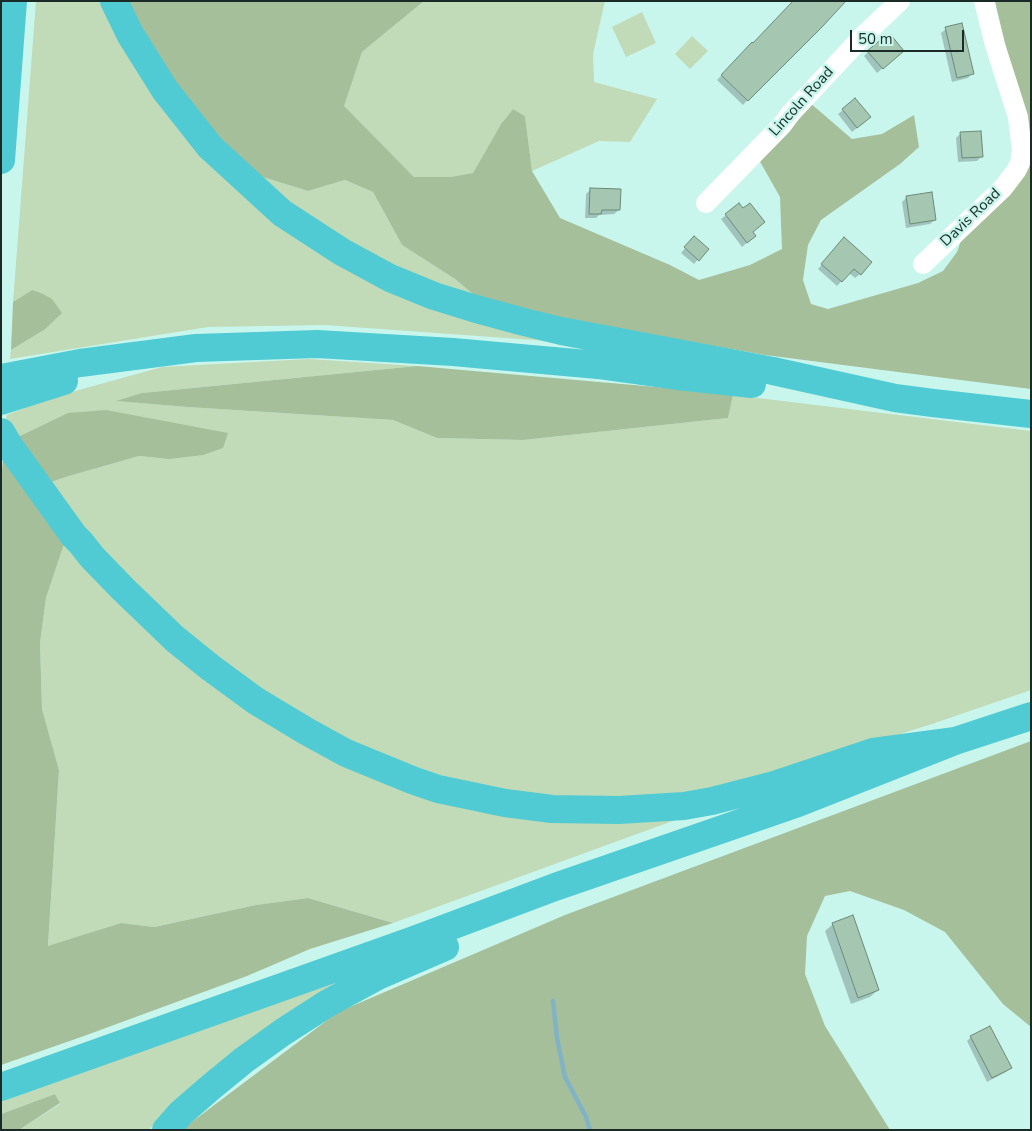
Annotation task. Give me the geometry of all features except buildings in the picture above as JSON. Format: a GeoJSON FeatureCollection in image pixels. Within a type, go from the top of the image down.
{"type":"FeatureCollection","features":[{"type":"Feature","properties":{"kind":"highway"},"geometry":{"type":"LineString","coordinates":[[1,160],[14,1]]}},
{"type":"Feature","properties":{"kind":"highway"},"geometry":{"type":"LineString","coordinates":[[114,1],[130,34],[165,90],[210,147],[282,213],[342,252],[390,278],[434,296],[524,322],[622,343],[773,371],[895,398]]}},
{"type":"Feature","properties":{"kind":"highway"},"geometry":{"type":"LineString","coordinates":[[1,378],[80,363],[154,353],[210,347],[317,344],[443,351],[598,365],[677,376],[1031,414]]}},
{"type":"Feature","properties":{"kind":"highway"},"geometry":{"type":"LineString","coordinates":[[1,401],[154,353]]}},
{"type":"Feature","properties":{"kind":"highway"},"geometry":{"type":"LineString","coordinates":[[1,432],[10,448],[74,536],[92,557],[172,636],[211,668],[256,701],[346,753],[438,789],[505,803],[552,809],[619,810],[684,806],[774,785],[873,752],[955,742]]}},
{"type":"Feature","properties":{"kind":"highway"},"geometry":{"type":"LineString","coordinates":[[1,1087],[414,940],[555,887],[798,803],[955,742],[1031,716]]}},
{"type":"Feature","properties":{"kind":"highway"},"geometry":{"type":"LineString","coordinates":[[166,1130],[181,1114],[244,1060],[328,1003],[378,976],[522,916],[598,872]]}},
{"type":"Feature","properties":{"kind":"street","name":"Lincoln Road"},"geometry":{"type":"LineString","coordinates":[[706,203],[782,125],[863,36],[900,1]]}},
{"type":"Feature","properties":{"kind":"street","name":"Davis Road"},"geometry":{"type":"LineString","coordinates":[[923,264],[1003,188],[1020,163],[1022,150],[1019,125],[984,1]]}},
{"type":"Feature","properties":{"kind":"green space"},"geometry":{"type":"Polygon","coordinates":[[[36,1],[104,1],[275,220],[561,342],[325,325],[208,327],[10,359],[11,350],[44,330],[32,290],[13,302],[36,1]]]}},
{"type":"Feature","properties":{"kind":"green space"},"geometry":{"type":"Polygon","coordinates":[[[125,1],[424,1],[362,52],[344,106],[414,177],[450,177],[473,173],[501,124],[513,109],[525,116],[532,171],[560,218],[670,265],[699,280],[750,265],[782,249],[780,197],[758,158],[809,102],[852,139],[882,134],[914,115],[919,147],[900,164],[821,220],[808,245],[803,280],[811,304],[828,309],[918,283],[943,271],[957,252],[964,232],[1014,185],[1026,135],[995,1],[1031,1],[1031,389],[765,355],[572,321],[479,299],[455,279],[402,245],[373,192],[345,180],[308,191],[253,174],[212,133],[173,83],[125,1]]]}},
{"type":"Feature","properties":{"kind":"green space"},"geometry":{"type":"Polygon","coordinates":[[[424,1],[605,1],[593,54],[594,82],[657,99],[630,142],[599,141],[532,171],[525,116],[513,109],[501,124],[473,173],[450,177],[414,177],[343,106],[362,52],[424,1]]]}},
{"type":"Feature","properties":{"kind":"green space"},"geometry":{"type":"Polygon","coordinates":[[[642,12],[656,43],[626,57],[612,27],[642,12]]]}},
{"type":"Feature","properties":{"kind":"green space"},"geometry":{"type":"Polygon","coordinates":[[[692,36],[708,51],[690,69],[675,54],[692,36]]]}},
{"type":"Feature","properties":{"kind":"green space"},"geometry":{"type":"Polygon","coordinates":[[[253,174],[308,191],[345,180],[373,192],[402,245],[455,279],[479,299],[394,267],[314,221],[253,174]]]}},
{"type":"Feature","properties":{"kind":"green space"},"geometry":{"type":"Polygon","coordinates":[[[32,290],[52,299],[62,313],[44,330],[11,350],[13,302],[32,290]]]}},
{"type":"Feature","properties":{"kind":"green space"},"geometry":{"type":"Polygon","coordinates":[[[309,359],[417,366],[142,393],[118,401],[393,420],[437,438],[523,440],[728,418],[733,395],[1031,431],[1031,690],[932,724],[785,770],[670,797],[534,798],[477,788],[354,745],[231,673],[156,611],[45,484],[139,456],[169,459],[16,438],[5,423],[7,415],[50,398],[162,367],[309,359]]]}},
{"type":"Feature","properties":{"kind":"green space"},"geometry":{"type":"Polygon","coordinates":[[[417,366],[733,395],[728,418],[523,440],[437,438],[393,420],[116,401],[142,393],[417,366]]]}},
{"type":"Feature","properties":{"kind":"green space"},"geometry":{"type":"Polygon","coordinates":[[[106,410],[228,433],[223,448],[203,455],[169,459],[139,456],[45,484],[16,438],[68,413],[106,410]]]}},
{"type":"Feature","properties":{"kind":"green space"},"geometry":{"type":"Polygon","coordinates":[[[3,457],[64,544],[46,598],[40,643],[42,709],[59,770],[48,946],[121,923],[154,927],[256,905],[308,898],[393,923],[310,949],[247,976],[1,1065],[1,486],[3,457]]]}},
{"type":"Feature","properties":{"kind":"green space"},"geometry":{"type":"Polygon","coordinates":[[[64,544],[97,582],[185,662],[425,794],[700,811],[393,923],[308,898],[256,905],[154,927],[121,923],[48,947],[59,770],[42,709],[40,643],[46,598],[64,544]]]}},
{"type":"Feature","properties":{"kind":"green space"},"geometry":{"type":"Polygon","coordinates":[[[1031,741],[1031,1027],[1003,1004],[945,932],[904,910],[850,891],[825,896],[807,936],[805,974],[825,1026],[890,1130],[181,1130],[338,1012],[565,915],[1031,741]]]}},
{"type":"Feature","properties":{"kind":"green space"},"geometry":{"type":"Polygon","coordinates":[[[359,974],[159,1119],[149,1130],[19,1130],[60,1104],[55,1094],[1,1114],[1,1102],[359,974]]]}},
{"type":"Feature","properties":{"kind":"green space"},"geometry":{"type":"Polygon","coordinates":[[[55,1094],[60,1103],[19,1130],[1,1130],[1,1114],[55,1094]]]}},
{"type":"Feature","properties":{"kind":"waterway"},"geometry":{"type":"LineString","coordinates":[[553,1001],[557,1038],[565,1077],[586,1117],[590,1130]]}}]}
